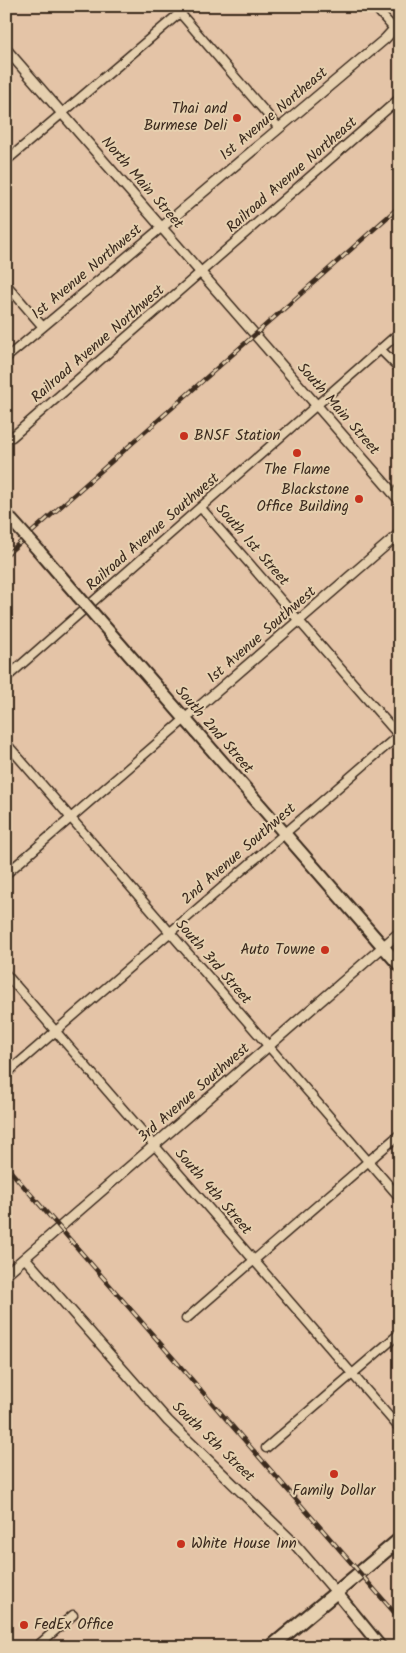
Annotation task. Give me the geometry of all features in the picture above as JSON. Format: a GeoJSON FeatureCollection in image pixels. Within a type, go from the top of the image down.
{"type":"FeatureCollection","features":[{"type":"Feature","properties":{"kind":"highway"},"geometry":{"type":"LineString","coordinates":[[271,1647],[400,1539]]}},
{"type":"Feature","properties":{"kind":"main road","name":"South 2nd Street"},"geometry":{"type":"LineString","coordinates":[[6,514],[400,966]]}},
{"type":"Feature","properties":{"kind":"main road","name":"South 5th Street"},"geometry":{"type":"LineString","coordinates":[[337,1593],[381,1647]]}},
{"type":"Feature","properties":{"kind":"street"},"geometry":{"type":"LineString","coordinates":[[174,6],[279,128]]}},
{"type":"Feature","properties":{"kind":"street"},"geometry":{"type":"LineString","coordinates":[[6,161],[188,6]]}},
{"type":"Feature","properties":{"kind":"street"},"geometry":{"type":"LineString","coordinates":[[374,6],[394,29]]}},
{"type":"Feature","properties":{"kind":"street","name":"1st Avenue Northeast"},"geometry":{"type":"LineString","coordinates":[[162,227],[394,29],[400,18]]}},
{"type":"Feature","properties":{"kind":"street","name":"North Main Street"},"geometry":{"type":"LineString","coordinates":[[6,49],[256,336]]}},
{"type":"Feature","properties":{"kind":"street","name":"Railroad Avenue Northeast"},"geometry":{"type":"LineString","coordinates":[[202,272],[400,98]]}},
{"type":"Feature","properties":{"kind":"street","name":"1st Avenue Northwest"},"geometry":{"type":"LineString","coordinates":[[6,358],[162,227]]}},
{"type":"Feature","properties":{"kind":"street","name":"Railroad Avenue Northwest"},"geometry":{"type":"LineString","coordinates":[[12,437],[202,272]]}},
{"type":"Feature","properties":{"kind":"street"},"geometry":{"type":"LineString","coordinates":[[6,284],[43,327]]}},
{"type":"Feature","properties":{"kind":"street","name":"Railroad Avenue Southwest"},"geometry":{"type":"LineString","coordinates":[[6,678],[400,332]]}},
{"type":"Feature","properties":{"kind":"street","name":"South Main Street"},"geometry":{"type":"LineString","coordinates":[[256,336],[400,501]]}},
{"type":"Feature","properties":{"kind":"street"},"geometry":{"type":"LineString","coordinates":[[380,349],[400,369]]}},
{"type":"Feature","properties":{"kind":"street","name":"South 1st Street"},"geometry":{"type":"LineString","coordinates":[[201,508],[399,735]]}},
{"type":"Feature","properties":{"kind":"street","name":"1st Avenue Southwest"},"geometry":{"type":"LineString","coordinates":[[6,874],[400,533]]}},
{"type":"Feature","properties":{"kind":"street","name":"2nd Avenue Southwest"},"geometry":{"type":"LineString","coordinates":[[6,1074],[399,735]]}},
{"type":"Feature","properties":{"kind":"street","name":"South 3rd Street"},"geometry":{"type":"LineString","coordinates":[[6,743],[400,1198]]}},
{"type":"Feature","properties":{"kind":"street","name":"3rd Avenue Southwest"},"geometry":{"type":"LineString","coordinates":[[6,1274],[400,932]]}},
{"type":"Feature","properties":{"kind":"street","name":"South 4th Street"},"geometry":{"type":"LineString","coordinates":[[6,974],[400,1429]]}},
{"type":"Feature","properties":{"kind":"street"},"geometry":{"type":"LineString","coordinates":[[186,1319],[400,1134]]}},
{"type":"Feature","properties":{"kind":"street","name":"South 5th Street"},"geometry":{"type":"LineString","coordinates":[[25,1258],[168,1421],[284,1532],[337,1593]]}},
{"type":"Feature","properties":{"kind":"street"},"geometry":{"type":"LineString","coordinates":[[266,1448],[400,1333]]}},
{"type":"Feature","properties":{"kind":"street"},"geometry":{"type":"LineString","coordinates":[[36,1647],[73,1615]]}},
{"type":"Feature","properties":{"kind":"railway"},"geometry":{"type":"LineString","coordinates":[[6,555],[400,206]]}},
{"type":"Feature","properties":{"kind":"railway"},"geometry":{"type":"LineString","coordinates":[[6,1166],[400,1619]]}},
{"type":"Feature","properties":{"kind":"place","name":"Thai and Burmese Deli"},"geometry":{"type":"Point","coordinates":[237,118]}},
{"type":"Feature","properties":{"kind":"place","name":"BNSF Station"},"geometry":{"type":"Point","coordinates":[184,436]}},
{"type":"Feature","properties":{"kind":"place","name":"The Flame"},"geometry":{"type":"Point","coordinates":[297,453]}},
{"type":"Feature","properties":{"kind":"place","name":"Blackstone Office Building"},"geometry":{"type":"Point","coordinates":[359,499]}},
{"type":"Feature","properties":{"kind":"place","name":"Auto Towne"},"geometry":{"type":"Point","coordinates":[325,950]}},
{"type":"Feature","properties":{"kind":"place","name":"Family Dollar"},"geometry":{"type":"Point","coordinates":[334,1474]}},
{"type":"Feature","properties":{"kind":"place","name":"White House Inn"},"geometry":{"type":"Point","coordinates":[181,1544]}},
{"type":"Feature","properties":{"kind":"place","name":"FedEx Office"},"geometry":{"type":"Point","coordinates":[24,1625]}}]}
